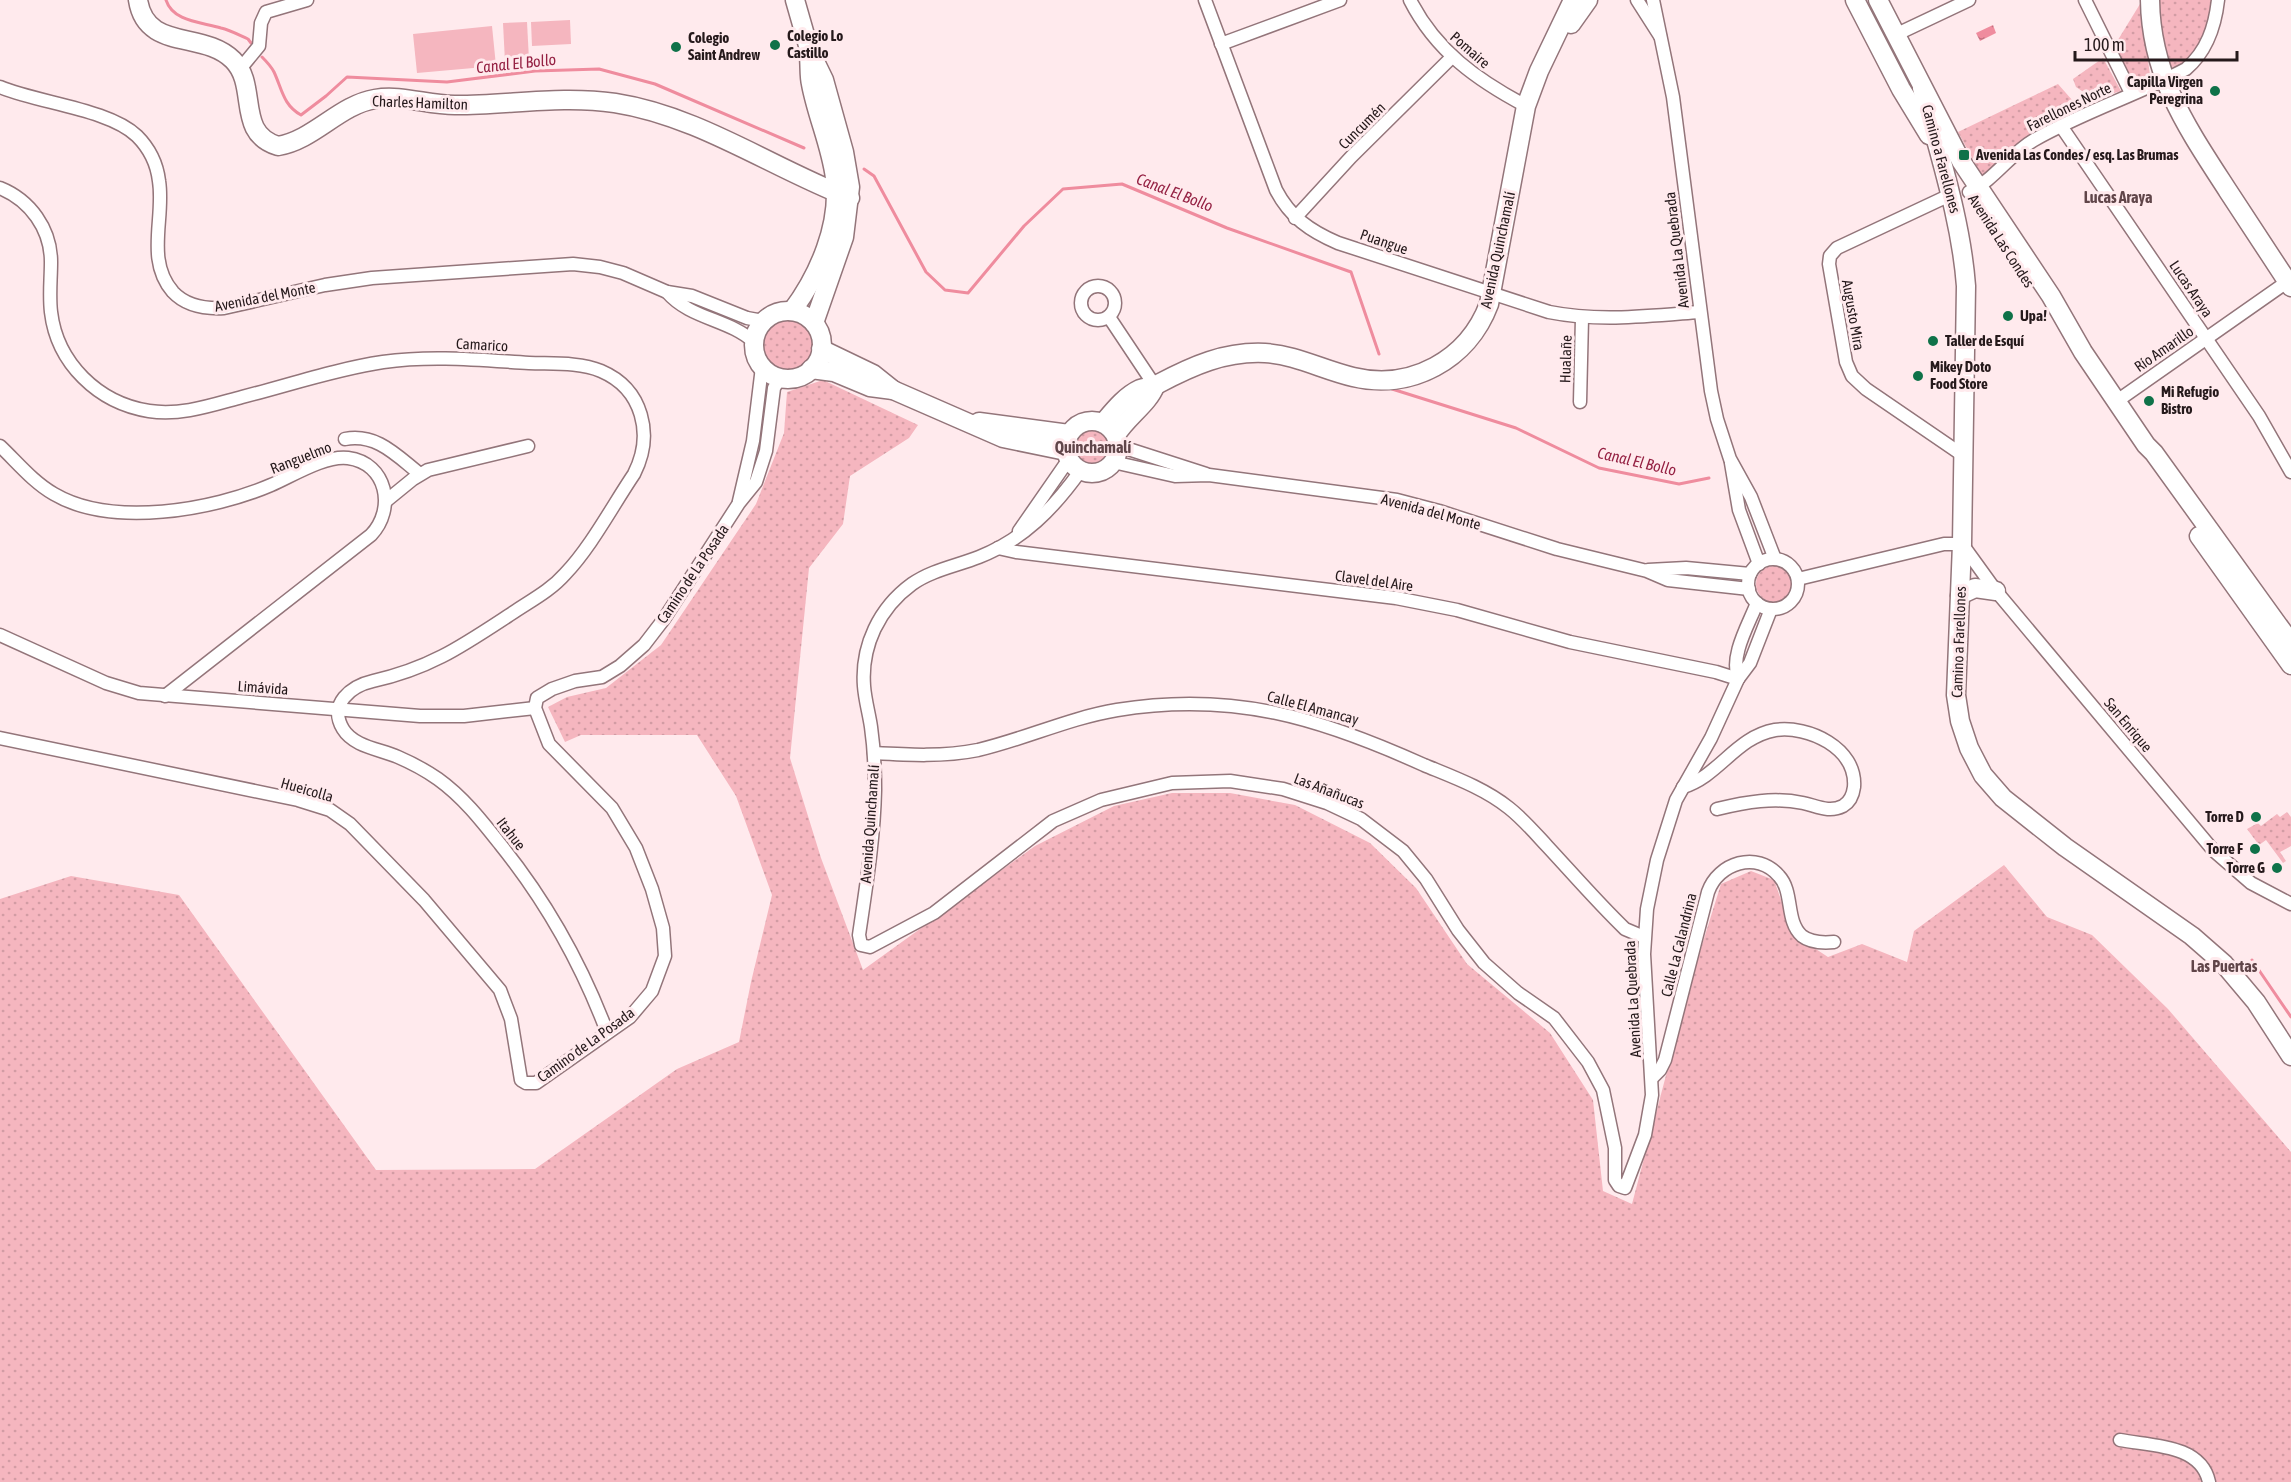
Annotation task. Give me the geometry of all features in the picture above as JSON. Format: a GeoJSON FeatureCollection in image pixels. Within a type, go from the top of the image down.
{"type":"FeatureCollection","features":[{"type":"Feature","properties":{"kind":"street"},"geometry":{"type":"LineString","coordinates":[[138,0],[143,17],[155,30],[216,48],[234,61],[240,69],[259,46],[261,23],[266,12],[307,0]]}},
{"type":"Feature","properties":{"kind":"street"},"geometry":{"type":"LineString","coordinates":[[792,311],[806,290],[823,256],[843,195],[848,171],[824,80],[809,49],[795,0]]}},
{"type":"Feature","properties":{"kind":"street","name":"Puangue"},"geometry":{"type":"LineString","coordinates":[[1205,0],[1276,190],[1295,218],[1311,230],[1338,243],[1549,312],[1582,318],[1637,317],[1699,312]]}},
{"type":"Feature","properties":{"kind":"street"},"geometry":{"type":"LineString","coordinates":[[1221,44],[1340,0]]}},
{"type":"Feature","properties":{"kind":"street","name":"Pomaire"},"geometry":{"type":"LineString","coordinates":[[1410,0],[1431,34],[1452,57],[1489,85],[1526,106]]}},
{"type":"Feature","properties":{"kind":"street","name":"Avenida Quinchamalí"},"geometry":{"type":"LineString","coordinates":[[1113,441],[1130,416],[1149,398],[1155,386],[1202,362],[1229,355],[1255,353],[1290,357],[1365,379],[1388,380],[1415,376],[1445,362],[1461,348],[1481,323],[1492,294],[1526,106],[1539,71],[1573,0]]}},
{"type":"Feature","properties":{"kind":"street","name":"Avenida Quinchamalí"},"geometry":{"type":"LineString","coordinates":[[1553,43],[1588,0]]}},
{"type":"Feature","properties":{"kind":"street","name":"Avenida La Quebrada"},"geometry":{"type":"LineString","coordinates":[[1637,0],[1660,37]]}},
{"type":"Feature","properties":{"kind":"street","name":"Avenida La Quebrada"},"geometry":{"type":"LineString","coordinates":[[1653,0],[1673,97],[1711,391],[1730,459],[1736,499],[1759,564]]}},
{"type":"Feature","properties":{"kind":"street","name":"Avenida Las Condes"},"geometry":{"type":"LineString","coordinates":[[1856,0],[1901,89],[1938,148],[1973,190],[2043,304],[2083,352],[2117,401],[2146,445],[2148,458],[2156,474],[2291,643]]}},
{"type":"Feature","properties":{"kind":"street","name":"Avenida Las Condes"},"geometry":{"type":"LineString","coordinates":[[1878,0],[1961,161],[1973,190]]}},
{"type":"Feature","properties":{"kind":"street"},"geometry":{"type":"LineString","coordinates":[[1895,35],[1969,0]]}},
{"type":"Feature","properties":{"kind":"street"},"geometry":{"type":"LineString","coordinates":[[2085,0],[2131,93]]}},
{"type":"Feature","properties":{"kind":"street"},"geometry":{"type":"LineString","coordinates":[[2150,0],[2154,45],[2174,103],[2190,132],[2289,284]]}},
{"type":"Feature","properties":{"kind":"street","name":"Farellones Norte"},"geometry":{"type":"LineString","coordinates":[[1973,190],[2016,152],[2061,126],[2186,69],[2198,57],[2213,28],[2218,0]]}},
{"type":"Feature","properties":{"kind":"street","name":"Cuncumén"},"geometry":{"type":"LineString","coordinates":[[1295,218],[1452,57]]}},
{"type":"Feature","properties":{"kind":"street","name":"Charles Hamilton"},"geometry":{"type":"LineString","coordinates":[[240,69],[254,128],[262,138],[278,146],[296,141],[343,110],[378,98],[455,105],[590,100],[631,106],[677,120],[843,195]]}},
{"type":"Feature","properties":{"kind":"street","name":"Avenida del Monte"},"geometry":{"type":"LineString","coordinates":[[0,87],[112,120],[129,129],[144,144],[154,162],[160,182],[158,247],[161,271],[172,290],[192,304],[208,308],[224,308],[325,285],[397,275],[560,264],[587,265],[611,270],[667,292],[692,296],[747,318],[763,321]]}},
{"type":"Feature","properties":{"kind":"street","name":"Camino a Farellones"},"geometry":{"type":"LineString","coordinates":[[1922,88],[1962,244],[1966,286],[1957,708],[1969,748],[1983,775],[2003,798],[2208,949],[2246,989],[2291,1056]]}},
{"type":"Feature","properties":{"kind":"street","name":"Lucas Araya"},"geometry":{"type":"LineString","coordinates":[[2061,126],[2271,434],[2291,472]]}},
{"type":"Feature","properties":{"kind":"street","name":"Camarico"},"geometry":{"type":"LineString","coordinates":[[0,188],[15,195],[29,207],[44,231],[50,251],[51,315],[58,339],[69,360],[94,388],[127,406],[151,412],[188,411],[361,366],[428,359],[588,367],[616,380],[636,402],[643,419],[645,435],[638,466],[565,575],[546,591],[447,655],[411,671],[356,686],[343,699],[338,709]]}},
{"type":"Feature","properties":{"kind":"street"},"geometry":{"type":"LineString","coordinates":[[814,323],[844,237],[843,195]]}},
{"type":"Feature","properties":{"kind":"street","name":"Augusto Mira"},"geometry":{"type":"LineString","coordinates":[[1950,195],[1837,248],[1830,256],[1829,264],[1846,362],[1852,375],[1866,388],[1964,456]]}},
{"type":"Feature","properties":{"kind":"street","name":"Río Amarillo"},"geometry":{"type":"LineString","coordinates":[[2117,401],[2206,338],[2289,284]]}},
{"type":"Feature","properties":{"kind":"street","name":"Avenida del Monte"},"geometry":{"type":"LineString","coordinates":[[667,292],[685,308],[741,333],[754,342]]}},
{"type":"Feature","properties":{"kind":"street"},"geometry":{"type":"LineString","coordinates":[[792,311],[804,315],[814,323],[821,338],[821,349],[812,369],[797,377],[780,378],[762,368],[754,353],[754,342],[763,321],[779,312],[792,311]]}},
{"type":"Feature","properties":{"kind":"street"},"geometry":{"type":"LineString","coordinates":[[1109,316],[1155,386]]}},
{"type":"Feature","properties":{"kind":"street","name":"Hualañe"},"geometry":{"type":"LineString","coordinates":[[1580,402],[1582,318]]}},
{"type":"Feature","properties":{"kind":"street"},"geometry":{"type":"LineString","coordinates":[[821,349],[873,374],[893,390]]}},
{"type":"Feature","properties":{"kind":"street","name":"Camino de La Posada"},"geometry":{"type":"LineString","coordinates":[[739,503],[753,441],[762,368]]}},
{"type":"Feature","properties":{"kind":"street"},"geometry":{"type":"LineString","coordinates":[[812,369],[834,372],[870,387],[893,390],[969,422],[1072,453],[1088,473],[1102,471],[1113,441],[1097,421],[1084,422],[1073,428],[1072,453]]}},
{"type":"Feature","properties":{"kind":"street","name":"Camino de La Posada"},"geometry":{"type":"LineString","coordinates":[[517,1057],[521,1080],[526,1083],[536,1083],[630,1017],[652,991],[665,956],[663,928],[652,889],[636,848],[612,808],[549,744],[535,708],[537,698],[575,681],[602,677],[620,666],[644,645],[664,619],[739,503],[756,482],[763,463],[774,388],[780,378]]}},
{"type":"Feature","properties":{"kind":"street"},"geometry":{"type":"LineString","coordinates":[[345,439],[361,437],[376,441],[420,474]]}},
{"type":"Feature","properties":{"kind":"street","name":"Avenida del Monte"},"geometry":{"type":"LineString","coordinates":[[1113,441],[1176,476],[1209,475],[1396,500],[1439,511],[1557,549],[1647,571],[1668,579],[1749,589]]}},
{"type":"Feature","properties":{"kind":"street","name":"Avenida del Monte"},"geometry":{"type":"LineString","coordinates":[[1113,441],[1209,475]]}},
{"type":"Feature","properties":{"kind":"street","name":"Ranguelmo"},"geometry":{"type":"LineString","coordinates":[[0,446],[50,491],[77,504],[100,509],[161,512],[206,506],[260,490],[322,462],[339,458],[356,460],[371,469],[383,486],[386,501]]}},
{"type":"Feature","properties":{"kind":"street"},"geometry":{"type":"LineString","coordinates":[[165,696],[371,535],[380,523],[386,501],[420,474],[437,467],[528,446]]}},
{"type":"Feature","properties":{"kind":"street","name":"Avenida Quinchamalí"},"geometry":{"type":"LineString","coordinates":[[861,945],[859,934],[874,814],[874,753],[864,676],[869,642],[878,620],[892,601],[922,578],[998,548],[1017,534],[1072,453]]}},
{"type":"Feature","properties":{"kind":"street","name":"Avenida La Quebrada"},"geometry":{"type":"LineString","coordinates":[[1730,459],[1751,497],[1775,559]]}},
{"type":"Feature","properties":{"kind":"street"},"geometry":{"type":"LineString","coordinates":[[1798,579],[1944,544],[1962,544]]}},
{"type":"Feature","properties":{"kind":"street","name":"San Enrique"},"geometry":{"type":"LineString","coordinates":[[1962,544],[1996,591],[2214,850],[2251,883],[2291,904]]}},
{"type":"Feature","properties":{"kind":"street","name":"Clavel del Aire"},"geometry":{"type":"LineString","coordinates":[[998,548],[1396,598],[1457,610],[1570,642],[1716,672],[1738,679]]}},
{"type":"Feature","properties":{"kind":"street"},"geometry":{"type":"LineString","coordinates":[[1775,559],[1787,563],[1796,572],[1798,590],[1792,601],[1783,608],[1771,609],[1757,603],[1749,589],[1750,574],[1759,564],[1775,559]]}},
{"type":"Feature","properties":{"kind":"street","name":"Avenida del Monte"},"geometry":{"type":"LineString","coordinates":[[1647,571],[1686,568],[1750,574]]}},
{"type":"Feature","properties":{"kind":"street"},"geometry":{"type":"LineString","coordinates":[[1960,595],[1975,588],[1996,591]]}},
{"type":"Feature","properties":{"kind":"street","name":"Avenida La Quebrada"},"geometry":{"type":"LineString","coordinates":[[1738,679],[1737,658],[1757,603]]}},
{"type":"Feature","properties":{"kind":"street","name":"Avenida La Quebrada"},"geometry":{"type":"LineString","coordinates":[[1625,1188],[1648,1124],[1652,1078],[1644,987],[1644,937],[1657,860],[1669,819],[1683,787],[1715,730],[1738,679],[1750,663],[1771,609]]}},
{"type":"Feature","properties":{"kind":"street","name":"Avenida Las Condes"},"geometry":{"type":"LineString","coordinates":[[2280,629],[2291,665]]}},
{"type":"Feature","properties":{"kind":"street","name":"Limávida"},"geometry":{"type":"LineString","coordinates":[[0,635],[117,688],[139,693],[442,716],[535,708]]}},
{"type":"Feature","properties":{"kind":"street","name":"Calle El Amancay"},"geometry":{"type":"LineString","coordinates":[[874,753],[931,756],[966,752],[1080,718],[1154,705],[1215,705],[1292,715],[1361,737],[1488,794],[1508,807],[1529,826],[1625,929],[1644,937]]}},
{"type":"Feature","properties":{"kind":"street","name":"Itahue"},"geometry":{"type":"LineString","coordinates":[[338,709],[341,724],[350,738],[428,772],[459,796],[478,816],[519,868],[554,920],[583,975],[607,1032]]}},
{"type":"Feature","properties":{"kind":"street"},"geometry":{"type":"LineString","coordinates":[[1683,787],[1702,778],[1748,740],[1764,733],[1783,729],[1812,733],[1831,744],[1843,755],[1854,779],[1853,796],[1844,806],[1828,810],[1776,800],[1750,801],[1717,809]]}},
{"type":"Feature","properties":{"kind":"street","name":"Hueicolla"},"geometry":{"type":"LineString","coordinates":[[0,738],[298,800],[330,810],[350,824],[376,848],[424,900],[500,990],[511,1019],[517,1057]]}},
{"type":"Feature","properties":{"kind":"street","name":"Las Añañucas"},"geometry":{"type":"LineString","coordinates":[[861,945],[870,947],[934,913],[1053,821],[1101,800],[1172,783],[1230,781],[1283,789],[1327,803],[1361,819],[1403,851],[1426,879],[1458,930],[1484,963],[1518,993],[1554,1018],[1588,1062],[1603,1090],[1615,1148],[1615,1180],[1619,1186],[1625,1188]]}},
{"type":"Feature","properties":{"kind":"street","name":"Calle La Calandrina"},"geometry":{"type":"LineString","coordinates":[[1652,1078],[1660,1070],[1665,1060],[1708,892],[1714,879],[1724,869],[1744,862],[1758,863],[1771,868],[1785,884],[1794,923],[1799,933],[1812,941],[1834,942]]}},
{"type":"Feature","properties":{"kind":"street"},"geometry":{"type":"LineString","coordinates":[[2120,1440],[2180,1451],[2193,1456],[2201,1463],[2209,1482]]}},
{"type":"Feature","properties":{"kind":"shaded area"},"geometry":{"type":"Polygon","coordinates":[[[2157,0],[2212,0],[2200,42],[2188,60],[2179,66],[2170,67],[2165,59],[2157,0]]]}},
{"type":"Feature","properties":{"kind":"shaded area"},"geometry":{"type":"Polygon","coordinates":[[[2140,4],[2150,75],[2133,84],[2113,48],[2140,4]]]}},
{"type":"Feature","properties":{"kind":"shaded area"},"geometry":{"type":"Polygon","coordinates":[[[570,20],[571,44],[532,46],[531,22],[570,20]]]}},
{"type":"Feature","properties":{"kind":"shaded area"},"geometry":{"type":"Polygon","coordinates":[[[527,22],[529,60],[505,62],[503,23],[527,22]]]}},
{"type":"Feature","properties":{"kind":"shaded area"},"geometry":{"type":"Polygon","coordinates":[[[492,26],[496,66],[417,73],[413,34],[492,26]]]}},
{"type":"Feature","properties":{"kind":"shaded area"},"geometry":{"type":"Polygon","coordinates":[[[2103,58],[2121,91],[2094,99],[2076,87],[2073,79],[2103,58]]]}},
{"type":"Feature","properties":{"kind":"shaded area"},"geometry":{"type":"Polygon","coordinates":[[[2058,84],[2080,109],[2032,133],[1982,176],[1958,132],[2058,84]]]}},
{"type":"Feature","properties":{"kind":"shaded area"},"geometry":{"type":"Polygon","coordinates":[[[783,318],[793,318],[807,325],[814,344],[807,363],[793,370],[783,370],[773,366],[766,359],[762,349],[762,339],[766,329],[773,322],[783,318]]]}},
{"type":"Feature","properties":{"kind":"shaded area"},"geometry":{"type":"Polygon","coordinates":[[[823,380],[918,425],[909,438],[850,476],[843,524],[809,568],[790,758],[821,858],[863,970],[1035,846],[1114,806],[1172,793],[1230,793],[1295,805],[1370,843],[1416,888],[1467,964],[1550,1033],[1593,1100],[1603,1191],[1632,1204],[1692,977],[1721,884],[1751,871],[1774,880],[1793,934],[1828,957],[1862,944],[1907,962],[1914,931],[2004,865],[2047,917],[2092,935],[2168,1009],[2291,1152],[2291,1482],[0,1482],[0,899],[71,876],[179,895],[376,1170],[535,1169],[677,1069],[739,1042],[772,895],[736,796],[697,735],[581,735],[565,742],[548,707],[567,697],[606,688],[661,645],[756,504],[784,433],[787,392],[823,380]]]}},
{"type":"Feature","properties":{"kind":"shaded area"},"geometry":{"type":"Polygon","coordinates":[[[1092,427],[1105,433],[1111,446],[1105,459],[1092,465],[1079,459],[1073,446],[1079,433],[1092,427]]]}},
{"type":"Feature","properties":{"kind":"shaded area"},"geometry":{"type":"Polygon","coordinates":[[[1774,566],[1787,571],[1792,584],[1787,597],[1774,602],[1761,597],[1756,584],[1761,571],[1774,566]]]}},
{"type":"Feature","properties":{"kind":"shaded area"},"geometry":{"type":"Polygon","coordinates":[[[2287,812],[2291,817],[2291,846],[2280,852],[2286,861],[2283,863],[2266,840],[2259,845],[2247,829],[2258,823],[2261,826],[2277,814],[2280,817],[2287,812]]]}},
{"type":"Feature","properties":{"kind":"water"},"geometry":{"type":"Polygon","coordinates":[[[1993,25],[1996,33],[1980,41],[1976,33],[1993,25]]]}},
{"type":"Feature","properties":{"kind":"waterway","name":"Canal El Bollo"},"geometry":{"type":"LineString","coordinates":[[166,0],[175,13],[181,17],[228,30],[248,39],[251,43]]}},
{"type":"Feature","properties":{"kind":"waterway","name":"Canal El Bollo"},"geometry":{"type":"LineString","coordinates":[[262,57],[273,70],[290,106],[301,115],[347,77],[447,82],[535,71],[599,69],[655,84],[804,148]]}},
{"type":"Feature","properties":{"kind":"waterway","name":"Canal El Bollo"},"geometry":{"type":"LineString","coordinates":[[864,169],[874,176],[926,272],[945,290],[968,293],[1024,226],[1063,189],[1122,184],[1227,228],[1351,272],[1379,354]]}},
{"type":"Feature","properties":{"kind":"waterway","name":"Canal El Bollo"},"geometry":{"type":"LineString","coordinates":[[1392,389],[1516,428],[1599,468],[1679,484],[1709,478]]}},
{"type":"Feature","properties":{"kind":"waterway","name":"Canal El Bollo"},"geometry":{"type":"LineString","coordinates":[[2252,960],[2291,1017]]}},
{"type":"Feature","properties":{"kind":"place","name":"Colegio Lo Castillo"},"geometry":{"type":"Point","coordinates":[775,45]}},
{"type":"Feature","properties":{"kind":"place","name":"Colegio Saint Andrew"},"geometry":{"type":"Point","coordinates":[676,47]}},
{"type":"Feature","properties":{"kind":"place","name":"Capilla Virgen Peregrina"},"geometry":{"type":"Point","coordinates":[2215,91]}},
{"type":"Feature","properties":{"kind":"place","name":"Avenida Las Condes / esq. Las Brumas"},"geometry":{"type":"Point","coordinates":[1964,155]}},
{"type":"Feature","properties":{"kind":"place","name":"Upa!"},"geometry":{"type":"Point","coordinates":[2008,316]}},
{"type":"Feature","properties":{"kind":"place","name":"Taller de Esquí"},"geometry":{"type":"Point","coordinates":[1933,341]}},
{"type":"Feature","properties":{"kind":"place","name":"Mikey Doto Food Store"},"geometry":{"type":"Point","coordinates":[1918,376]}},
{"type":"Feature","properties":{"kind":"place","name":"Mi Refugio Bistro"},"geometry":{"type":"Point","coordinates":[2149,401]}},
{"type":"Feature","properties":{"kind":"place","name":"Torre D"},"geometry":{"type":"Point","coordinates":[2256,817]}},
{"type":"Feature","properties":{"kind":"place","name":"Torre F"},"geometry":{"type":"Point","coordinates":[2255,849]}},
{"type":"Feature","properties":{"kind":"place","name":"Torre G"},"geometry":{"type":"Point","coordinates":[2277,868]}},
{"type":"Feature","properties":{"kind":"district","name":"Lucas Araya"},"geometry":{"type":"Point","coordinates":[2118,197]}},
{"type":"Feature","properties":{"kind":"district","name":"Quinchamalí"},"geometry":{"type":"Point","coordinates":[1093,447]}},
{"type":"Feature","properties":{"kind":"district","name":"Las Puertas"},"geometry":{"type":"Point","coordinates":[2224,966]}}]}
